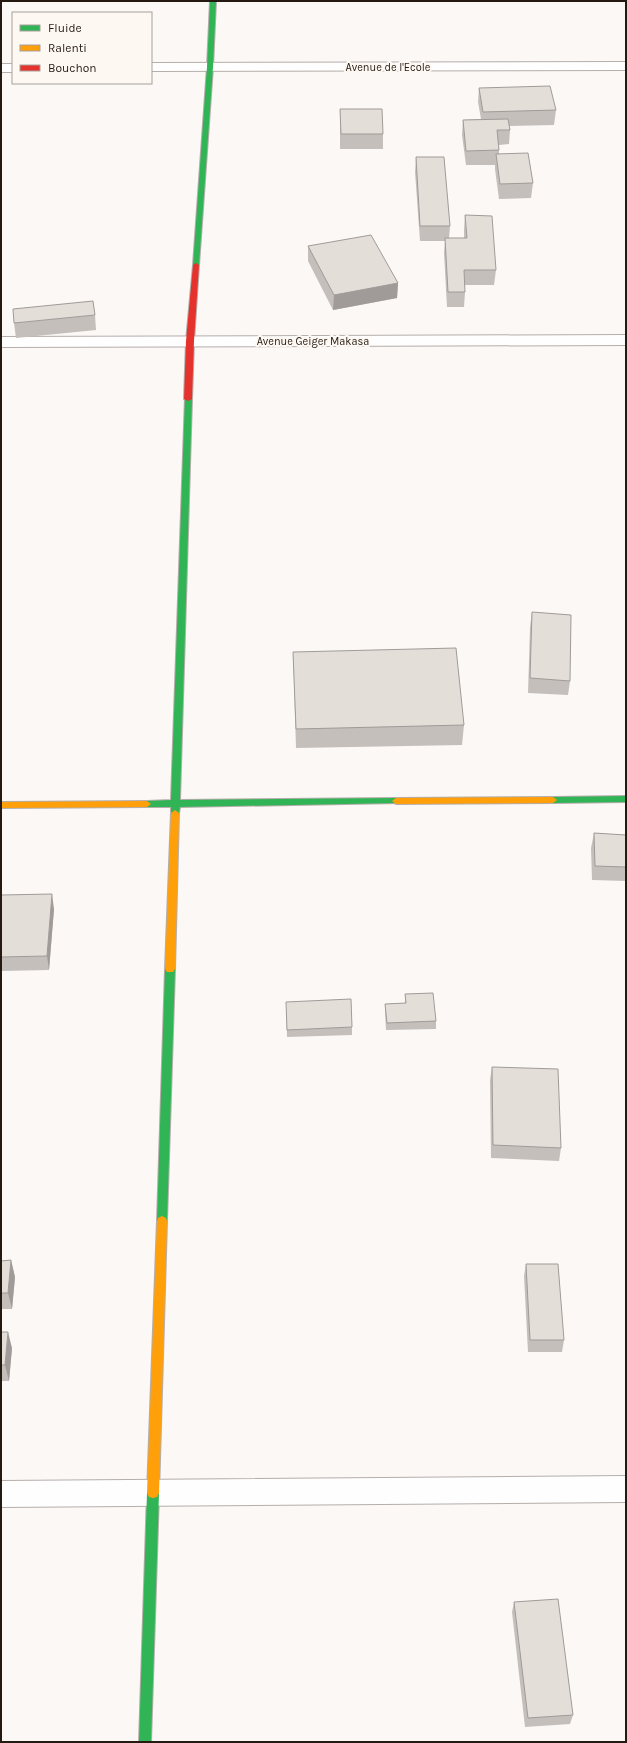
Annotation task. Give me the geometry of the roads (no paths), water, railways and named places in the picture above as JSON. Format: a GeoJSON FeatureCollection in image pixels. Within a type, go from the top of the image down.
{"type":"FeatureCollection","features":[{"type":"Feature","properties":{"kind":"street"},"geometry":{"type":"LineString","coordinates":[[145,1742],[190,341],[210,67],[213,1]]}},
{"type":"Feature","properties":{"kind":"street","name":"Avenue de l'Ecole"},"geometry":{"type":"LineString","coordinates":[[152,67],[626,66]]}},
{"type":"Feature","properties":{"kind":"street"},"geometry":{"type":"LineString","coordinates":[[1,68],[12,68]]}},
{"type":"Feature","properties":{"kind":"street","name":"Avenue Geiger Makasa"},"geometry":{"type":"LineString","coordinates":[[1,342],[626,340]]}},
{"type":"Feature","properties":{"kind":"street"},"geometry":{"type":"LineString","coordinates":[[1,805],[626,799]]}},
{"type":"Feature","properties":{"kind":"street"},"geometry":{"type":"LineString","coordinates":[[1,1494],[626,1489]]}}]}
